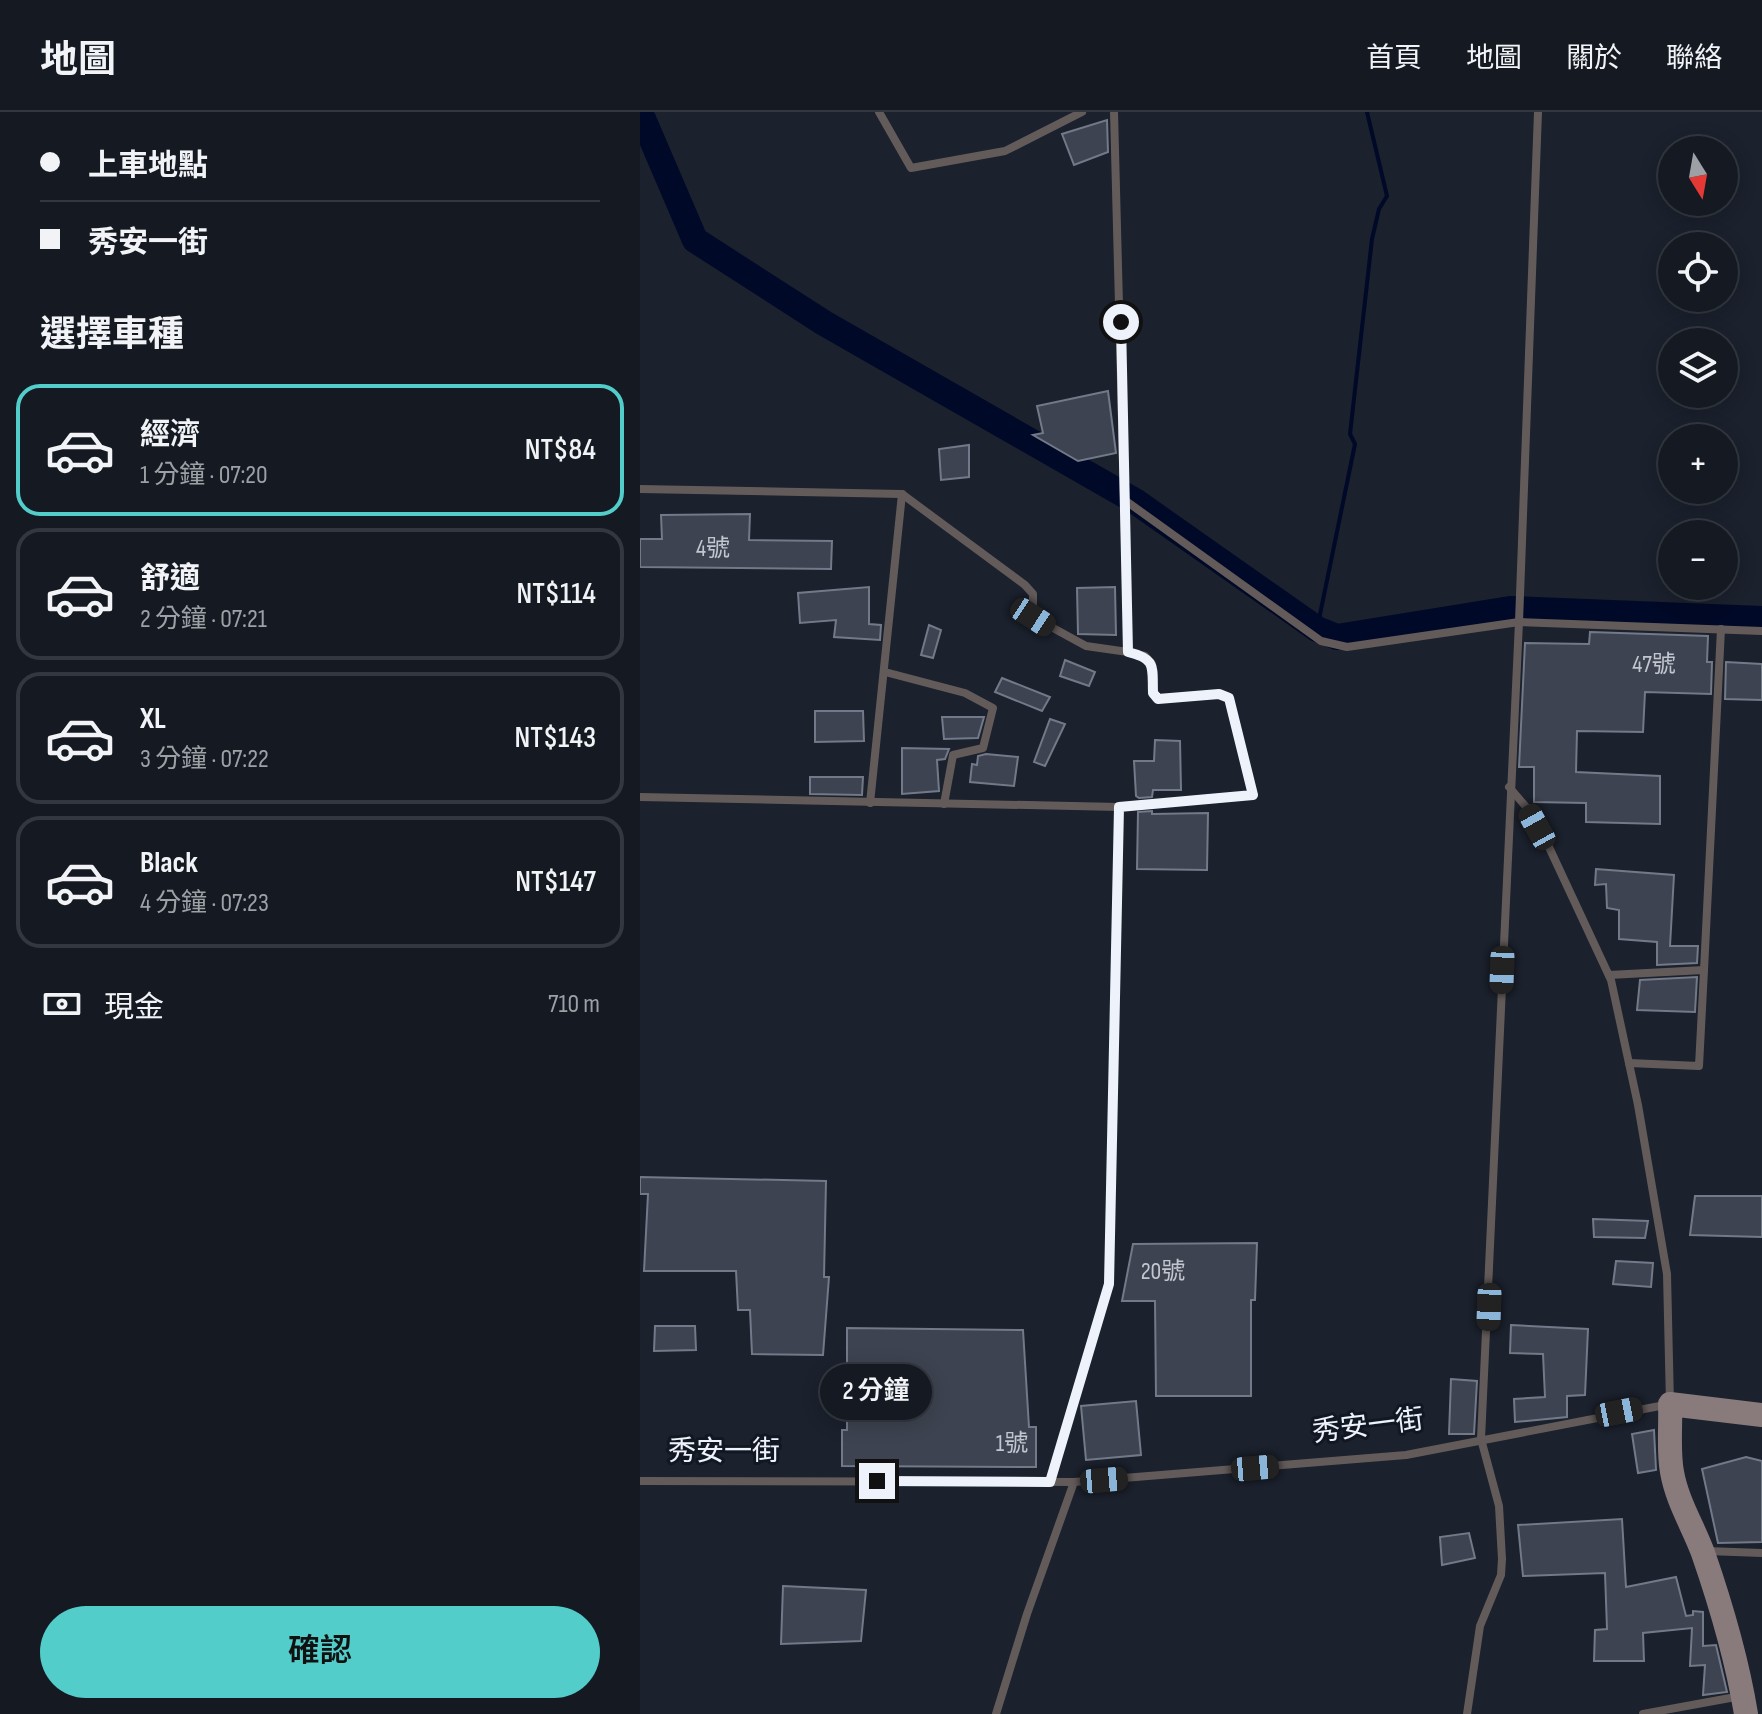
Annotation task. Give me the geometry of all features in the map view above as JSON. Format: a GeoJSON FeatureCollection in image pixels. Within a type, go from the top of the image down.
{"type":"FeatureCollection","features":[{"type":"Feature","properties":{"kind":"street","name":"秀安一街"},"geometry":{"type":"LineString","coordinates":[[1670,1404],[1762,1415]]}},
{"type":"Feature","properties":{"kind":"street"},"geometry":{"type":"LineString","coordinates":[[1670,1404],[1671,1470],[1677,1493],[1702,1550],[1744,1705]]}},
{"type":"Feature","properties":{"kind":"lane"},"geometry":{"type":"LineString","coordinates":[[879,112],[911,168],[1005,151],[1082,112]]}},
{"type":"Feature","properties":{"kind":"lane"},"geometry":{"type":"LineString","coordinates":[[1114,112],[1128,652]]}},
{"type":"Feature","properties":{"kind":"lane"},"geometry":{"type":"LineString","coordinates":[[1467,1714],[1480,1626],[1501,1575],[1502,1559],[1499,1506],[1481,1439],[1519,622],[1538,112]]}},
{"type":"Feature","properties":{"kind":"lane"},"geometry":{"type":"LineString","coordinates":[[640,489],[902,494],[1025,585],[1033,594],[1033,617],[1086,646],[1145,656],[1152,664],[1153,693],[1158,699],[1219,694],[1229,698],[1253,795],[1119,807],[640,797]]}},
{"type":"Feature","properties":{"kind":"lane"},"geometry":{"type":"LineString","coordinates":[[870,803],[902,494]]}},
{"type":"Feature","properties":{"kind":"lane"},"geometry":{"type":"LineString","coordinates":[[1126,501],[1321,641],[1347,647],[1519,622],[1762,631]]}},
{"type":"Feature","properties":{"kind":"lane"},"geometry":{"type":"LineString","coordinates":[[1629,1063],[1699,1066],[1721,629]]}},
{"type":"Feature","properties":{"kind":"lane"},"geometry":{"type":"LineString","coordinates":[[885,672],[965,693],[993,708],[983,748],[953,755],[944,804]]}},
{"type":"Feature","properties":{"kind":"lane"},"geometry":{"type":"LineString","coordinates":[[1509,787],[1527,808],[1548,845],[1609,975],[1629,1063],[1667,1274],[1670,1404]]}},
{"type":"Feature","properties":{"kind":"lane"},"geometry":{"type":"LineString","coordinates":[[1050,1482],[1109,1284],[1119,807]]}},
{"type":"Feature","properties":{"kind":"lane"},"geometry":{"type":"LineString","coordinates":[[1609,975],[1704,970]]}},
{"type":"Feature","properties":{"kind":"lane","name":"秀安一街"},"geometry":{"type":"LineString","coordinates":[[640,1481],[1074,1482],[1406,1455],[1670,1404]]}},
{"type":"Feature","properties":{"kind":"lane"},"geometry":{"type":"LineString","coordinates":[[996,1714],[1027,1614],[1074,1482]]}},
{"type":"Feature","properties":{"kind":"lane"},"geometry":{"type":"LineString","coordinates":[[1702,1550],[1762,1553]]}},
{"type":"Feature","properties":{"kind":"lane"},"geometry":{"type":"LineString","coordinates":[[1643,1714],[1744,1705]]}},
{"type":"Feature","properties":{"kind":"building"},"geometry":{"type":"Polygon","coordinates":[[[1107,120],[1108,152],[1074,165],[1062,134],[1107,120]]]}},
{"type":"Feature","properties":{"kind":"building"},"geometry":{"type":"Polygon","coordinates":[[[1108,391],[1116,453],[1078,461],[1033,435],[1043,433],[1037,406],[1108,391]]]}},
{"type":"Feature","properties":{"kind":"building"},"geometry":{"type":"Polygon","coordinates":[[[969,445],[969,477],[941,480],[939,449],[969,445]]]}},
{"type":"Feature","properties":{"kind":"building"},"geometry":{"type":"Polygon","coordinates":[[[750,514],[749,540],[832,541],[831,569],[640,567],[640,539],[662,539],[661,515],[750,514]]]}},
{"type":"Feature","properties":{"kind":"building"},"geometry":{"type":"Polygon","coordinates":[[[869,587],[869,624],[881,625],[880,640],[834,637],[836,620],[800,623],[798,593],[869,587]]]}},
{"type":"Feature","properties":{"kind":"building"},"geometry":{"type":"Polygon","coordinates":[[[1115,587],[1116,635],[1078,634],[1077,588],[1115,587]]]}},
{"type":"Feature","properties":{"kind":"building"},"geometry":{"type":"Polygon","coordinates":[[[929,625],[941,630],[933,658],[921,655],[929,625]]]}},
{"type":"Feature","properties":{"kind":"building"},"geometry":{"type":"Polygon","coordinates":[[[1590,632],[1708,636],[1707,662],[1712,662],[1711,694],[1645,692],[1643,732],[1577,731],[1576,772],[1660,776],[1660,824],[1586,822],[1586,803],[1534,802],[1534,767],[1519,767],[1525,643],[1589,644],[1590,632]]]}},
{"type":"Feature","properties":{"kind":"building"},"geometry":{"type":"Polygon","coordinates":[[[1065,660],[1095,672],[1089,686],[1060,676],[1065,660]]]}},
{"type":"Feature","properties":{"kind":"building"},"geometry":{"type":"Polygon","coordinates":[[[1726,662],[1762,664],[1762,700],[1725,699],[1726,662]]]}},
{"type":"Feature","properties":{"kind":"building"},"geometry":{"type":"Polygon","coordinates":[[[1002,678],[1050,697],[1042,711],[995,692],[1002,678]]]}},
{"type":"Feature","properties":{"kind":"building"},"geometry":{"type":"Polygon","coordinates":[[[815,711],[863,711],[864,741],[815,742],[815,711]]]}},
{"type":"Feature","properties":{"kind":"building"},"geometry":{"type":"Polygon","coordinates":[[[942,717],[984,717],[978,738],[944,739],[942,717]]]}},
{"type":"Feature","properties":{"kind":"building"},"geometry":{"type":"Polygon","coordinates":[[[1050,719],[1065,724],[1045,766],[1034,762],[1050,719]]]}},
{"type":"Feature","properties":{"kind":"building"},"geometry":{"type":"Polygon","coordinates":[[[1155,740],[1180,741],[1181,790],[1153,790],[1152,797],[1139,798],[1136,796],[1134,761],[1154,761],[1155,740]]]}},
{"type":"Feature","properties":{"kind":"building"},"geometry":{"type":"Polygon","coordinates":[[[902,748],[949,749],[945,759],[937,760],[939,791],[902,794],[902,748]]]}},
{"type":"Feature","properties":{"kind":"building"},"geometry":{"type":"Polygon","coordinates":[[[978,756],[1018,757],[1014,786],[970,782],[972,764],[977,765],[978,756]]]}},
{"type":"Feature","properties":{"kind":"building"},"geometry":{"type":"Polygon","coordinates":[[[810,777],[863,777],[862,795],[810,794],[810,777]]]}},
{"type":"Feature","properties":{"kind":"building"},"geometry":{"type":"Polygon","coordinates":[[[1152,811],[1152,814],[1208,813],[1207,870],[1137,869],[1138,812],[1152,811]]]}},
{"type":"Feature","properties":{"kind":"building"},"geometry":{"type":"Polygon","coordinates":[[[1596,869],[1674,875],[1670,946],[1698,946],[1697,963],[1657,965],[1657,942],[1619,939],[1619,910],[1607,908],[1606,884],[1595,885],[1596,869]]]}},
{"type":"Feature","properties":{"kind":"building"},"geometry":{"type":"Polygon","coordinates":[[[1697,977],[1695,1012],[1637,1010],[1640,980],[1697,977]]]}},
{"type":"Feature","properties":{"kind":"building"},"geometry":{"type":"Polygon","coordinates":[[[640,1177],[826,1181],[824,1277],[829,1277],[823,1355],[752,1354],[750,1310],[738,1310],[736,1271],[644,1271],[648,1194],[640,1194],[640,1177]]]}},
{"type":"Feature","properties":{"kind":"building"},"geometry":{"type":"Polygon","coordinates":[[[1695,1196],[1762,1196],[1762,1237],[1690,1235],[1695,1196]]]}},
{"type":"Feature","properties":{"kind":"building"},"geometry":{"type":"Polygon","coordinates":[[[1593,1219],[1648,1221],[1645,1238],[1594,1237],[1593,1219]]]}},
{"type":"Feature","properties":{"kind":"building"},"geometry":{"type":"Polygon","coordinates":[[[1257,1243],[1255,1300],[1251,1300],[1251,1396],[1156,1396],[1155,1301],[1122,1301],[1133,1244],[1257,1243]]]}},
{"type":"Feature","properties":{"kind":"building"},"geometry":{"type":"Polygon","coordinates":[[[1616,1261],[1653,1263],[1651,1287],[1613,1284],[1616,1261]]]}},
{"type":"Feature","properties":{"kind":"building"},"geometry":{"type":"Polygon","coordinates":[[[1511,1325],[1588,1329],[1585,1395],[1567,1396],[1567,1417],[1515,1422],[1514,1399],[1545,1397],[1543,1354],[1510,1353],[1511,1325]]]}},
{"type":"Feature","properties":{"kind":"building"},"geometry":{"type":"Polygon","coordinates":[[[655,1326],[695,1326],[696,1350],[654,1351],[655,1326]]]}},
{"type":"Feature","properties":{"kind":"building"},"geometry":{"type":"Polygon","coordinates":[[[847,1328],[1023,1330],[1029,1427],[1036,1427],[1036,1467],[842,1466],[842,1430],[847,1430],[847,1328]]]}},
{"type":"Feature","properties":{"kind":"building"},"geometry":{"type":"Polygon","coordinates":[[[1451,1379],[1477,1381],[1474,1434],[1449,1434],[1451,1379]]]}},
{"type":"Feature","properties":{"kind":"building"},"geometry":{"type":"Polygon","coordinates":[[[1136,1401],[1141,1455],[1086,1460],[1081,1406],[1136,1401]]]}},
{"type":"Feature","properties":{"kind":"building"},"geometry":{"type":"Polygon","coordinates":[[[1654,1430],[1656,1470],[1638,1473],[1632,1434],[1654,1430]]]}},
{"type":"Feature","properties":{"kind":"building"},"geometry":{"type":"Polygon","coordinates":[[[1746,1457],[1762,1461],[1762,1542],[1718,1543],[1702,1469],[1746,1457]]]}},
{"type":"Feature","properties":{"kind":"building"},"geometry":{"type":"Polygon","coordinates":[[[1622,1519],[1626,1587],[1676,1577],[1686,1616],[1693,1615],[1693,1611],[1703,1612],[1703,1646],[1716,1645],[1727,1692],[1703,1695],[1705,1665],[1690,1666],[1692,1628],[1643,1633],[1644,1661],[1594,1661],[1595,1630],[1607,1629],[1605,1573],[1523,1576],[1518,1525],[1622,1519]]]}},
{"type":"Feature","properties":{"kind":"building"},"geometry":{"type":"Polygon","coordinates":[[[1469,1533],[1475,1558],[1442,1565],[1440,1537],[1469,1533]]]}},
{"type":"Feature","properties":{"kind":"building"},"geometry":{"type":"Polygon","coordinates":[[[783,1586],[866,1590],[861,1641],[781,1644],[783,1586]]]}},
{"type":"Feature","properties":{"kind":"waterway"},"geometry":{"type":"LineString","coordinates":[[1317,629],[1355,444],[1350,434],[1372,239],[1379,209],[1387,196],[1367,112]]}},
{"type":"Feature","properties":{"kind":"waterway"},"geometry":{"type":"LineString","coordinates":[[643,119],[695,240],[824,323],[1135,501],[1317,629],[1337,637],[1510,609],[1762,619]]}},
{"type":"Feature","properties":{"kind":"route"},"geometry":{"type":"LineString","coordinates":[[877,1481],[1050,1482],[1109,1284],[1119,807],[1253,795],[1229,698],[1219,694],[1158,699],[1153,693],[1152,664],[1145,656],[1128,652],[1121,322]]}}]}
